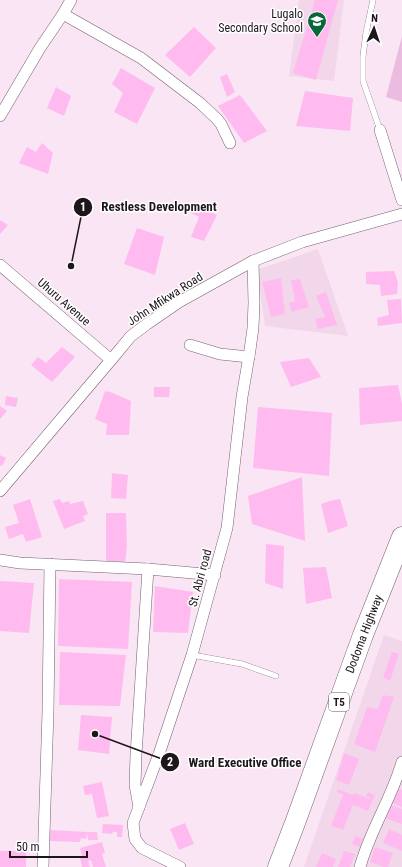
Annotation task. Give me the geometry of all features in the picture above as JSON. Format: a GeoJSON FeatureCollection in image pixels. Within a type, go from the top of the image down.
{"type":"FeatureCollection","features":[{"type":"Feature","properties":{"kind":"highway","name":"Dodoma Highway"},"geometry":{"type":"LineString","coordinates":[[278,867],[296,822],[363,635],[402,537]]}},
{"type":"Feature","properties":{"kind":"street"},"geometry":{"type":"LineString","coordinates":[[0,116],[40,48],[71,0]]}},
{"type":"Feature","properties":{"kind":"street"},"geometry":{"type":"LineString","coordinates":[[63,14],[141,58],[217,119],[225,131],[230,143]]}},
{"type":"Feature","properties":{"kind":"street"},"geometry":{"type":"LineString","coordinates":[[380,130],[402,200]]}},
{"type":"Feature","properties":{"kind":"street","name":"John Mfikwa Road"},"geometry":{"type":"LineString","coordinates":[[0,491],[131,336],[147,324],[179,302],[253,261],[302,242],[402,214]]}},
{"type":"Feature","properties":{"kind":"street","name":"St. Abri road"},"geometry":{"type":"LineString","coordinates":[[180,867],[142,848],[135,839],[133,823],[159,754],[192,655],[227,528],[242,397],[249,357],[254,303],[253,261]]}},
{"type":"Feature","properties":{"kind":"street","name":"Uhuru Avenue"},"geometry":{"type":"LineString","coordinates":[[0,265],[111,360]]}},
{"type":"Feature","properties":{"kind":"street"},"geometry":{"type":"LineString","coordinates":[[190,345],[220,354],[249,357]]}},
{"type":"Feature","properties":{"kind":"street"},"geometry":{"type":"LineString","coordinates":[[0,560],[20,563],[148,569],[215,575]]}},
{"type":"Feature","properties":{"kind":"street"},"geometry":{"type":"LineString","coordinates":[[43,867],[48,711],[50,564]]}},
{"type":"Feature","properties":{"kind":"street"},"geometry":{"type":"LineString","coordinates":[[139,808],[135,785],[136,755],[148,569]]}},
{"type":"Feature","properties":{"kind":"street"},"geometry":{"type":"LineString","coordinates":[[360,867],[365,850],[393,787],[402,762]]}},
{"type":"Feature","properties":{"kind":"lane"},"geometry":{"type":"LineString","coordinates":[[373,0],[363,56],[363,81],[380,130]]}},
{"type":"Feature","properties":{"kind":"lane"},"geometry":{"type":"LineString","coordinates":[[192,655],[242,664],[276,676]]}},
{"type":"Feature","properties":{"kind":"shaded area","name":"Lugalo Secondary School"},"geometry":{"type":"Polygon","coordinates":[[[299,0],[344,0],[334,81],[289,76],[299,0]]]}},
{"type":"Feature","properties":{"kind":"shaded area"},"geometry":{"type":"Polygon","coordinates":[[[402,36],[402,102],[386,97],[402,36]]]}},
{"type":"Feature","properties":{"kind":"shaded area"},"geometry":{"type":"Polygon","coordinates":[[[318,249],[348,336],[265,326],[257,270],[318,249]]]}},
{"type":"Feature","properties":{"kind":"shaded area"},"geometry":{"type":"Polygon","coordinates":[[[384,635],[402,641],[402,867],[304,867],[384,635]]]}},
{"type":"Feature","properties":{"kind":"building","name":"Lugalo Secondary School"},"geometry":{"type":"Polygon","coordinates":[[[315,0],[338,0],[316,80],[293,73],[315,0]]]}},
{"type":"Feature","properties":{"kind":"building"},"geometry":{"type":"Polygon","coordinates":[[[194,27],[216,48],[190,77],[165,55],[194,27]]]}},
{"type":"Feature","properties":{"kind":"building"},"geometry":{"type":"Polygon","coordinates":[[[121,68],[155,88],[137,124],[114,112],[123,93],[112,84],[121,68]]]}},
{"type":"Feature","properties":{"kind":"building"},"geometry":{"type":"Polygon","coordinates":[[[227,74],[235,92],[227,97],[220,77],[227,74]]]}},
{"type":"Feature","properties":{"kind":"building"},"geometry":{"type":"Polygon","coordinates":[[[56,87],[71,96],[64,116],[47,108],[56,87]]]}},
{"type":"Feature","properties":{"kind":"building"},"geometry":{"type":"Polygon","coordinates":[[[305,91],[353,98],[350,131],[296,126],[305,91]]]}},
{"type":"Feature","properties":{"kind":"building"},"geometry":{"type":"Polygon","coordinates":[[[240,95],[267,131],[244,143],[218,106],[240,95]]]}},
{"type":"Feature","properties":{"kind":"building"},"geometry":{"type":"Polygon","coordinates":[[[42,143],[53,153],[48,174],[19,163],[27,147],[36,152],[42,143]]]}},
{"type":"Feature","properties":{"kind":"building"},"geometry":{"type":"Polygon","coordinates":[[[193,203],[217,215],[204,241],[191,237],[199,217],[189,212],[193,203]]]}},
{"type":"Feature","properties":{"kind":"building"},"geometry":{"type":"Polygon","coordinates":[[[0,220],[8,225],[0,234],[0,220]]]}},
{"type":"Feature","properties":{"kind":"building"},"geometry":{"type":"Polygon","coordinates":[[[137,228],[164,237],[155,275],[124,264],[137,228]]]}},
{"type":"Feature","properties":{"kind":"building"},"geometry":{"type":"Polygon","coordinates":[[[394,271],[398,283],[397,294],[381,296],[380,285],[366,284],[366,272],[394,271]]]}},
{"type":"Feature","properties":{"kind":"building"},"geometry":{"type":"Polygon","coordinates":[[[281,278],[285,314],[271,317],[262,282],[281,278]]]}},
{"type":"Feature","properties":{"kind":"building"},"geometry":{"type":"Polygon","coordinates":[[[300,279],[309,307],[292,312],[289,303],[295,301],[291,280],[300,279]]]}},
{"type":"Feature","properties":{"kind":"building"},"geometry":{"type":"Polygon","coordinates":[[[326,292],[337,325],[318,329],[315,319],[325,317],[316,296],[326,292]]]}},
{"type":"Feature","properties":{"kind":"building"},"geometry":{"type":"Polygon","coordinates":[[[401,299],[402,323],[378,326],[377,318],[389,315],[387,300],[401,299]]]}},
{"type":"Feature","properties":{"kind":"building"},"geometry":{"type":"Polygon","coordinates":[[[62,347],[75,357],[52,382],[31,365],[38,357],[46,363],[62,347]]]}},
{"type":"Feature","properties":{"kind":"building"},"geometry":{"type":"Polygon","coordinates":[[[309,358],[321,377],[291,387],[280,362],[309,358]]]}},
{"type":"Feature","properties":{"kind":"building"},"geometry":{"type":"Polygon","coordinates":[[[398,385],[402,404],[402,421],[360,425],[359,388],[398,385]]]}},
{"type":"Feature","properties":{"kind":"building"},"geometry":{"type":"Polygon","coordinates":[[[154,387],[170,387],[169,397],[154,397],[154,387]]]}},
{"type":"Feature","properties":{"kind":"building"},"geometry":{"type":"Polygon","coordinates":[[[105,391],[131,401],[129,435],[106,435],[107,424],[95,419],[105,391]]]}},
{"type":"Feature","properties":{"kind":"building"},"geometry":{"type":"Polygon","coordinates":[[[6,396],[18,398],[16,407],[5,405],[6,396]]]}},
{"type":"Feature","properties":{"kind":"building"},"geometry":{"type":"Polygon","coordinates":[[[0,406],[7,411],[0,419],[0,406]]]}},
{"type":"Feature","properties":{"kind":"building"},"geometry":{"type":"Polygon","coordinates":[[[258,407],[332,413],[329,476],[253,468],[258,407]]]}},
{"type":"Feature","properties":{"kind":"building"},"geometry":{"type":"Polygon","coordinates":[[[0,455],[6,458],[2,466],[0,465],[0,455]]]}},
{"type":"Feature","properties":{"kind":"building"},"geometry":{"type":"Polygon","coordinates":[[[112,473],[128,475],[126,499],[111,498],[112,473]]]}},
{"type":"Feature","properties":{"kind":"building"},"geometry":{"type":"Polygon","coordinates":[[[302,477],[305,541],[252,524],[248,496],[302,477]]]}},
{"type":"Feature","properties":{"kind":"building"},"geometry":{"type":"Polygon","coordinates":[[[30,499],[42,537],[26,542],[23,534],[9,539],[5,527],[19,523],[13,505],[30,499]]]}},
{"type":"Feature","properties":{"kind":"building"},"geometry":{"type":"Polygon","coordinates":[[[60,499],[62,503],[69,501],[70,504],[83,501],[88,514],[83,516],[85,521],[64,529],[53,501],[60,499]]]}},
{"type":"Feature","properties":{"kind":"building"},"geometry":{"type":"Polygon","coordinates":[[[340,499],[348,526],[328,533],[321,504],[340,499]]]}},
{"type":"Feature","properties":{"kind":"building"},"geometry":{"type":"Polygon","coordinates":[[[106,513],[126,513],[127,547],[125,562],[106,561],[106,513]]]}},
{"type":"Feature","properties":{"kind":"building"},"geometry":{"type":"Polygon","coordinates":[[[266,544],[284,546],[283,589],[265,583],[266,544]]]}},
{"type":"Feature","properties":{"kind":"building"},"geometry":{"type":"Polygon","coordinates":[[[326,567],[332,598],[306,604],[303,568],[326,567]]]}},
{"type":"Feature","properties":{"kind":"building"},"geometry":{"type":"Polygon","coordinates":[[[59,579],[132,582],[128,649],[58,646],[59,579]]]}},
{"type":"Feature","properties":{"kind":"building"},"geometry":{"type":"Polygon","coordinates":[[[0,581],[34,583],[29,633],[0,631],[0,581]]]}},
{"type":"Feature","properties":{"kind":"building"},"geometry":{"type":"Polygon","coordinates":[[[155,586],[193,592],[188,633],[153,632],[155,586]]]}},
{"type":"Feature","properties":{"kind":"building"},"geometry":{"type":"Polygon","coordinates":[[[60,652],[126,655],[120,706],[59,705],[60,652]]]}},
{"type":"Feature","properties":{"kind":"building"},"geometry":{"type":"Polygon","coordinates":[[[392,652],[399,654],[390,681],[383,677],[392,652]]]}},
{"type":"Feature","properties":{"kind":"building"},"geometry":{"type":"Polygon","coordinates":[[[383,695],[394,697],[375,752],[354,744],[367,707],[378,709],[383,695]]]}},
{"type":"Feature","properties":{"kind":"building"},"geometry":{"type":"Polygon","coordinates":[[[81,715],[112,717],[109,754],[78,750],[81,715]]]}},
{"type":"Feature","properties":{"kind":"building"},"geometry":{"type":"Polygon","coordinates":[[[344,753],[359,759],[349,785],[336,780],[344,753]]]}},
{"type":"Feature","properties":{"kind":"building"},"geometry":{"type":"Polygon","coordinates":[[[102,782],[109,816],[97,818],[92,794],[85,795],[83,786],[102,782]]]}},
{"type":"Feature","properties":{"kind":"building"},"geometry":{"type":"Polygon","coordinates":[[[396,788],[402,790],[402,807],[391,802],[396,788]]]}},
{"type":"Feature","properties":{"kind":"building"},"geometry":{"type":"Polygon","coordinates":[[[338,789],[353,795],[354,793],[370,799],[366,796],[368,792],[375,795],[368,811],[353,805],[343,830],[331,826],[343,795],[337,792],[338,789]]]}},
{"type":"Feature","properties":{"kind":"building"},"geometry":{"type":"Polygon","coordinates":[[[390,805],[402,809],[402,824],[385,818],[390,805]]]}},
{"type":"Feature","properties":{"kind":"building"},"geometry":{"type":"Polygon","coordinates":[[[185,823],[194,844],[179,850],[170,829],[185,823]]]}},
{"type":"Feature","properties":{"kind":"building"},"geometry":{"type":"Polygon","coordinates":[[[103,824],[123,825],[122,837],[117,837],[117,832],[113,832],[112,834],[102,833],[103,824]]]}},
{"type":"Feature","properties":{"kind":"building"},"geometry":{"type":"Polygon","coordinates":[[[389,829],[402,835],[402,851],[383,843],[389,829]]]}},
{"type":"Feature","properties":{"kind":"building"},"geometry":{"type":"Polygon","coordinates":[[[49,830],[87,832],[86,839],[81,838],[80,842],[48,841],[49,830]]]}},
{"type":"Feature","properties":{"kind":"building"},"geometry":{"type":"Polygon","coordinates":[[[87,832],[97,832],[98,840],[88,840],[87,832]]]}},
{"type":"Feature","properties":{"kind":"building"},"geometry":{"type":"Polygon","coordinates":[[[355,836],[363,839],[360,847],[352,844],[355,836]]]}},
{"type":"Feature","properties":{"kind":"building"},"geometry":{"type":"Polygon","coordinates":[[[102,842],[105,853],[102,854],[106,867],[93,867],[91,860],[88,861],[90,867],[82,867],[80,848],[102,842]]]}},
{"type":"Feature","properties":{"kind":"building"},"geometry":{"type":"Polygon","coordinates":[[[375,847],[393,853],[388,867],[383,867],[370,862],[375,847]]]}},
{"type":"Feature","properties":{"kind":"building"},"geometry":{"type":"Polygon","coordinates":[[[0,851],[26,851],[26,867],[0,867],[0,851]]]}},
{"type":"Feature","properties":{"kind":"building"},"geometry":{"type":"Polygon","coordinates":[[[344,851],[355,854],[350,867],[338,867],[344,851]]]}},
{"type":"Feature","properties":{"kind":"building"},"geometry":{"type":"Polygon","coordinates":[[[322,853],[336,859],[333,867],[316,867],[322,853]]]}},
{"type":"Feature","properties":{"kind":"place","name":"Lugalo Secondary School"},"geometry":{"type":"Point","coordinates":[317,38]}},
{"type":"Feature","properties":{"kind":"place","name":"Restless Development"},"geometry":{"type":"Point","coordinates":[71,266]}},
{"type":"Feature","properties":{"kind":"place","name":"Ward Executive Office"},"geometry":{"type":"Point","coordinates":[95,734]}}]}
